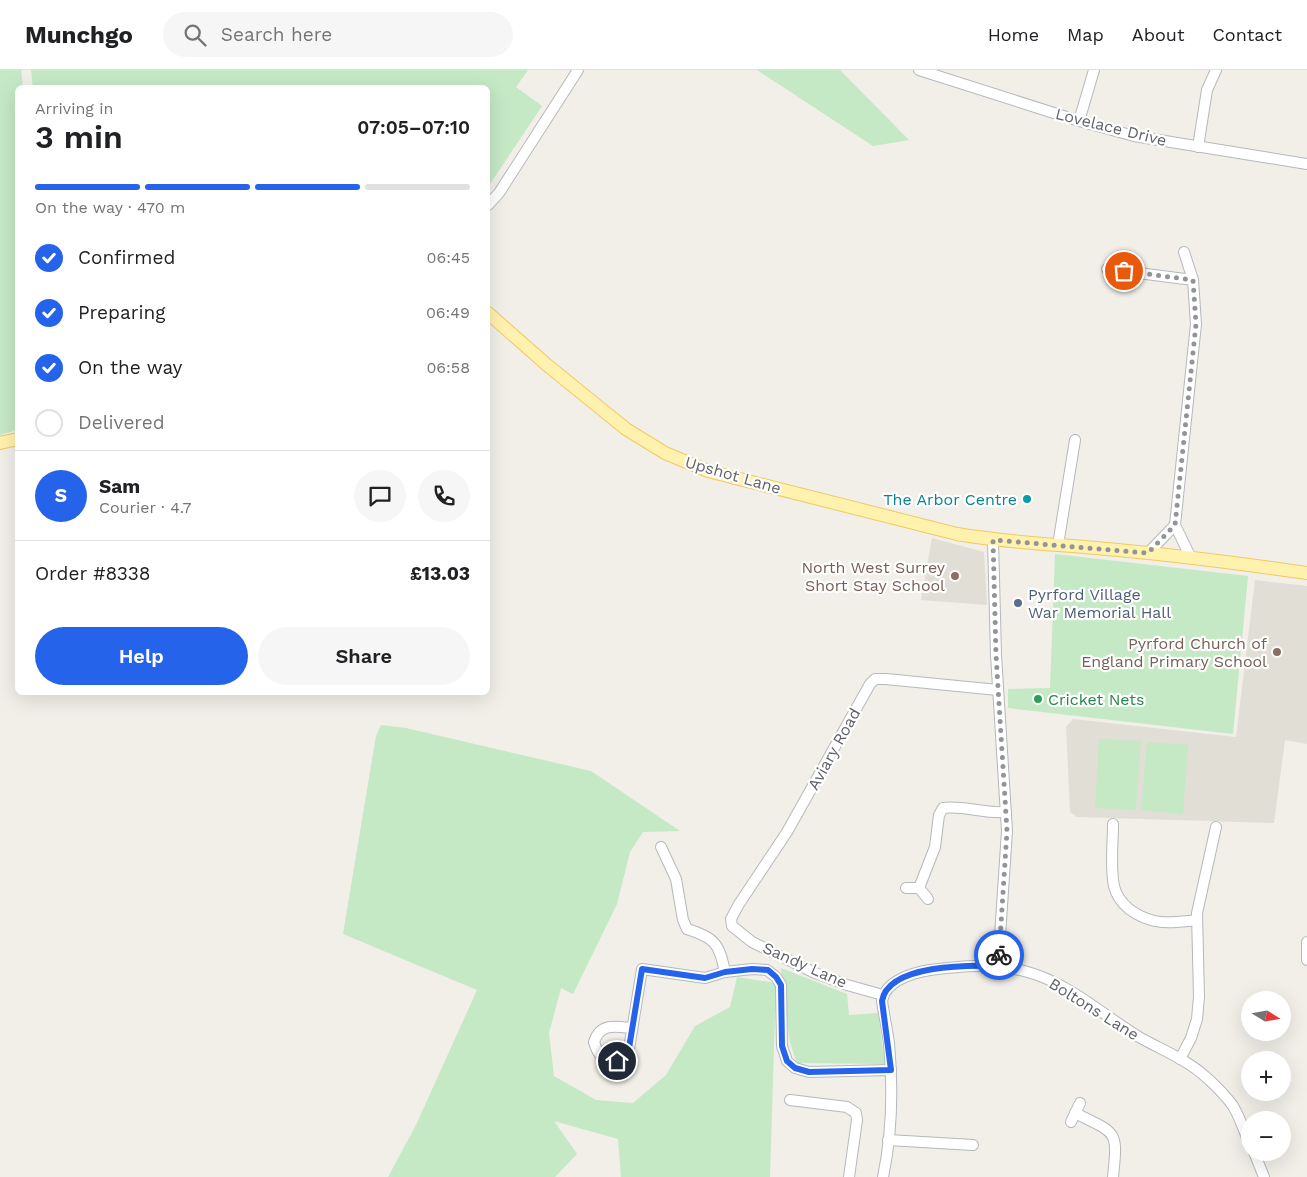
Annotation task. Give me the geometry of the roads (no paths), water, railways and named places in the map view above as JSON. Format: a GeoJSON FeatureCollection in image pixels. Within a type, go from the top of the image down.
{"type":"FeatureCollection","features":[{"type":"Feature","properties":{"kind":"main road","name":"Upshot Lane"},"geometry":{"type":"LineString","coordinates":[[490,315],[547,365],[626,429],[664,453],[708,470],[921,526],[993,540],[1148,553],[1307,573]]}},
{"type":"Feature","properties":{"kind":"main road"},"geometry":{"type":"LineString","coordinates":[[0,443],[15,439]]}},
{"type":"Feature","properties":{"kind":"street"},"geometry":{"type":"LineString","coordinates":[[490,203],[578,70]]}},
{"type":"Feature","properties":{"kind":"street","name":"Lovelace Drive"},"geometry":{"type":"LineString","coordinates":[[919,70],[1079,121],[1134,136],[1307,164]]}},
{"type":"Feature","properties":{"kind":"street"},"geometry":{"type":"LineString","coordinates":[[1079,121],[1094,70]]}},
{"type":"Feature","properties":{"kind":"street"},"geometry":{"type":"LineString","coordinates":[[1198,147],[1207,90],[1216,70]]}},
{"type":"Feature","properties":{"kind":"street"},"geometry":{"type":"LineString","coordinates":[[1184,252],[1193,280],[1196,324],[1175,525],[1191,558]]}},
{"type":"Feature","properties":{"kind":"street"},"geometry":{"type":"LineString","coordinates":[[1107,269],[1193,280]]}},
{"type":"Feature","properties":{"kind":"street"},"geometry":{"type":"LineString","coordinates":[[1058,545],[1075,440]]}},
{"type":"Feature","properties":{"kind":"street"},"geometry":{"type":"LineString","coordinates":[[1148,553],[1175,525]]}},
{"type":"Feature","properties":{"kind":"street"},"geometry":{"type":"LineString","coordinates":[[993,540],[996,655],[1006,812],[1005,873],[998,966]]}},
{"type":"Feature","properties":{"kind":"street","name":"Aviary Road"},"geometry":{"type":"LineString","coordinates":[[732,926],[731,919],[739,904],[787,832],[870,684],[875,679],[998,690]]}},
{"type":"Feature","properties":{"kind":"street"},"geometry":{"type":"LineString","coordinates":[[920,888],[935,848],[939,815],[943,808],[963,808],[992,814],[1006,812]]}},
{"type":"Feature","properties":{"kind":"street"},"geometry":{"type":"LineString","coordinates":[[1113,824],[1118,835],[1112,871],[1114,888],[1119,898],[1126,906],[1146,919],[1159,922],[1196,920]]}},
{"type":"Feature","properties":{"kind":"street"},"geometry":{"type":"LineString","coordinates":[[1180,1059],[1191,1038],[1197,1019],[1199,987],[1196,920],[1217,835]]}},
{"type":"Feature","properties":{"kind":"street"},"geometry":{"type":"LineString","coordinates":[[661,847],[676,879],[683,920],[687,929],[708,936],[716,945],[721,954],[725,972]]}},
{"type":"Feature","properties":{"kind":"street"},"geometry":{"type":"LineString","coordinates":[[906,888],[920,888]]}},
{"type":"Feature","properties":{"kind":"street"},"geometry":{"type":"LineString","coordinates":[[920,888],[928,898]]}},
{"type":"Feature","properties":{"kind":"street","name":"Sandy Lane"},"geometry":{"type":"LineString","coordinates":[[732,926],[752,942],[815,973],[883,995]]}},
{"type":"Feature","properties":{"kind":"street"},"geometry":{"type":"LineString","coordinates":[[1307,942],[1307,960]]}},
{"type":"Feature","properties":{"kind":"street","name":"Boltons Lane"},"geometry":{"type":"LineString","coordinates":[[883,995],[896,982],[922,971],[998,966],[1027,971],[1051,980],[1138,1036],[1206,1076],[1233,1106],[1241,1124]]}},
{"type":"Feature","properties":{"kind":"street"},"geometry":{"type":"LineString","coordinates":[[631,1028],[642,969],[705,978],[725,972],[752,969],[768,970],[781,985],[782,1046],[787,1061],[795,1068],[809,1072],[891,1070]]}},
{"type":"Feature","properties":{"kind":"street"},"geometry":{"type":"LineString","coordinates":[[883,995],[891,1070],[888,1140],[883,1177]]}},
{"type":"Feature","properties":{"kind":"street"},"geometry":{"type":"LineString","coordinates":[[790,1100],[847,1107],[856,1113],[857,1120],[849,1177]]}},
{"type":"Feature","properties":{"kind":"street"},"geometry":{"type":"LineString","coordinates":[[1075,1113],[1103,1127],[1113,1136],[1116,1149],[1113,1177]]}},
{"type":"Feature","properties":{"kind":"street"},"geometry":{"type":"LineString","coordinates":[[888,1140],[973,1145]]}},
{"type":"Feature","properties":{"kind":"street"},"geometry":{"type":"LineString","coordinates":[[1258,1161],[1264,1177]]}},
{"type":"Feature","properties":{"kind":"place","name":"The Arbor Centre"},"geometry":{"type":"Point","coordinates":[1027,499]}},
{"type":"Feature","properties":{"kind":"place","name":"North West Surrey Short Stay School"},"geometry":{"type":"Point","coordinates":[955,576]}},
{"type":"Feature","properties":{"kind":"place","name":"Pyrford Village War Memorial Hall"},"geometry":{"type":"Point","coordinates":[1018,603]}},
{"type":"Feature","properties":{"kind":"place","name":"Pyrford Church of England Primary School"},"geometry":{"type":"Point","coordinates":[1277,652]}},
{"type":"Feature","properties":{"kind":"place","name":"Cricket Nets"},"geometry":{"type":"Point","coordinates":[1038,699]}}]}
